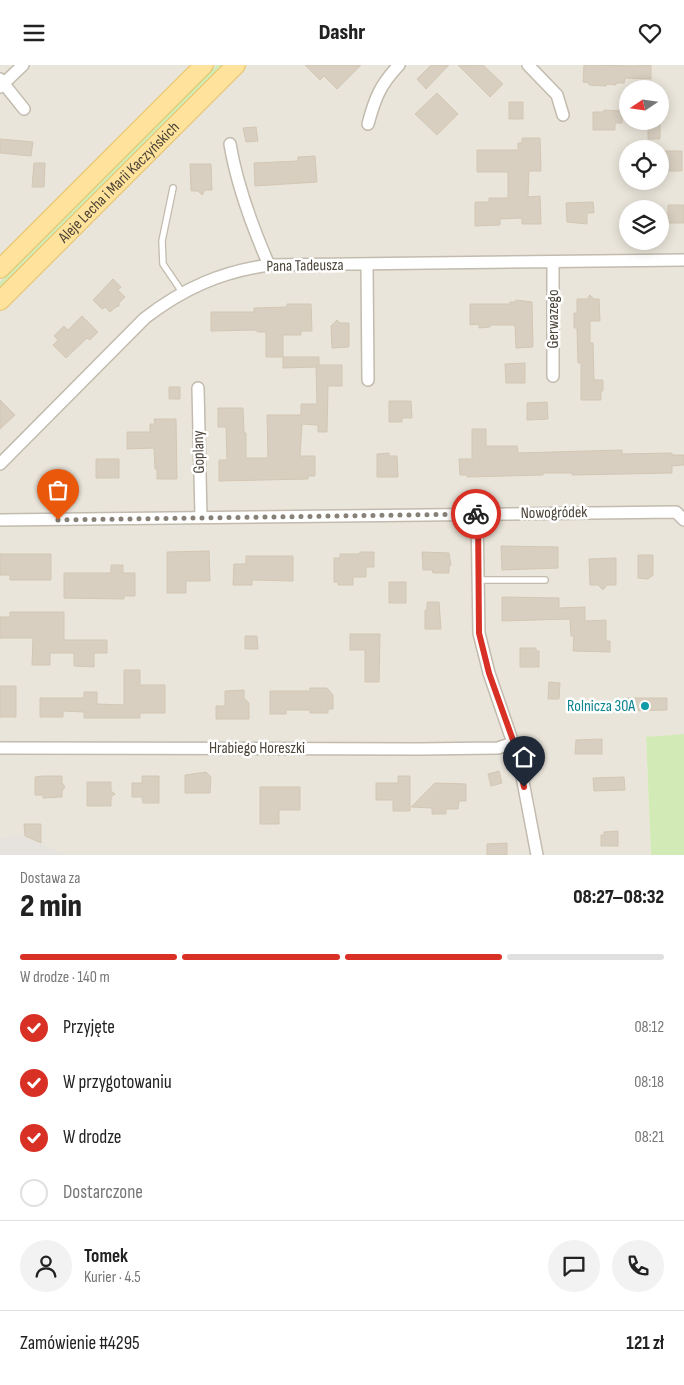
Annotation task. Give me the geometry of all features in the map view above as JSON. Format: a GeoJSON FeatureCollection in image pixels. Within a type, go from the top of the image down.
{"type":"FeatureCollection","features":[{"type":"Feature","properties":{"kind":"main road","name":"Aleje Lecha i Marii Kaczyńskich"},"geometry":{"type":"LineString","coordinates":[[0,269],[204,65]]}},
{"type":"Feature","properties":{"kind":"main road","name":"Aleje Lecha i Marii Kaczyńskich"},"geometry":{"type":"LineString","coordinates":[[0,301],[236,65]]}},
{"type":"Feature","properties":{"kind":"street"},"geometry":{"type":"LineString","coordinates":[[23,65],[1,83],[24,109]]}},
{"type":"Feature","properties":{"kind":"street"},"geometry":{"type":"LineString","coordinates":[[368,124],[376,96],[388,76],[399,65]]}},
{"type":"Feature","properties":{"kind":"street"},"geometry":{"type":"LineString","coordinates":[[528,65],[557,95],[563,115]]}},
{"type":"Feature","properties":{"kind":"street"},"geometry":{"type":"LineString","coordinates":[[230,144],[234,165],[253,228],[269,265]]}},
{"type":"Feature","properties":{"kind":"street","name":"Pana Tadeusza"},"geometry":{"type":"LineString","coordinates":[[0,464],[145,318],[182,292],[210,279],[269,265],[684,260]]}},
{"type":"Feature","properties":{"kind":"street","name":"Gerwazego"},"geometry":{"type":"LineString","coordinates":[[554,262],[554,376]]}},
{"type":"Feature","properties":{"kind":"street"},"geometry":{"type":"LineString","coordinates":[[367,265],[368,380]]}},
{"type":"Feature","properties":{"kind":"street","name":"Goplany"},"geometry":{"type":"LineString","coordinates":[[198,388],[201,517]]}},
{"type":"Feature","properties":{"kind":"street"},"geometry":{"type":"LineString","coordinates":[[680,516],[684,503]]}},
{"type":"Feature","properties":{"kind":"street"},"geometry":{"type":"LineString","coordinates":[[478,514],[479,633],[483,651],[514,743],[538,855]]}},
{"type":"Feature","properties":{"kind":"street","name":"Nowogródek"},"geometry":{"type":"LineString","coordinates":[[0,520],[478,514],[680,516]]}},
{"type":"Feature","properties":{"kind":"street","name":"Hrabiego Horeszki"},"geometry":{"type":"LineString","coordinates":[[0,747],[418,749],[498,748],[514,743]]}},
{"type":"Feature","properties":{"kind":"lane"},"geometry":{"type":"LineString","coordinates":[[173,188],[162,241],[163,264],[182,292]]}},
{"type":"Feature","properties":{"kind":"lane"},"geometry":{"type":"LineString","coordinates":[[478,580],[545,580]]}},
{"type":"Feature","properties":{"kind":"shaded area"},"geometry":{"type":"Polygon","coordinates":[[[0,65],[684,65],[684,734],[646,738],[651,855],[0,855],[0,65]]]}},
{"type":"Feature","properties":{"kind":"shaded area"},"geometry":{"type":"Polygon","coordinates":[[[18,835],[68,855],[0,855],[0,839],[18,835]]]}},
{"type":"Feature","properties":{"kind":"green space"},"geometry":{"type":"Polygon","coordinates":[[[217,65],[226,65],[0,291],[0,282],[217,65]]]}},
{"type":"Feature","properties":{"kind":"green space"},"geometry":{"type":"Polygon","coordinates":[[[684,734],[684,855],[651,855],[646,737],[684,734]]]}},
{"type":"Feature","properties":{"kind":"building"},"geometry":{"type":"Polygon","coordinates":[[[305,65],[361,65],[337,89],[324,76],[320,80],[305,65]]]}},
{"type":"Feature","properties":{"kind":"building"},"geometry":{"type":"Polygon","coordinates":[[[431,65],[449,65],[426,89],[417,79],[431,65]]]}},
{"type":"Feature","properties":{"kind":"building"},"geometry":{"type":"Polygon","coordinates":[[[458,65],[483,65],[503,84],[490,97],[458,65]]]}},
{"type":"Feature","properties":{"kind":"building"},"geometry":{"type":"Polygon","coordinates":[[[584,65],[651,65],[651,79],[625,78],[625,80],[619,80],[619,83],[616,83],[616,85],[607,84],[606,86],[589,85],[589,83],[583,82],[584,65]]]}},
{"type":"Feature","properties":{"kind":"building"},"geometry":{"type":"Polygon","coordinates":[[[437,93],[458,114],[437,135],[415,114],[437,93]]]}},
{"type":"Feature","properties":{"kind":"building"},"geometry":{"type":"Polygon","coordinates":[[[509,102],[523,102],[523,119],[509,119],[509,102]]]}},
{"type":"Feature","properties":{"kind":"building"},"geometry":{"type":"Polygon","coordinates":[[[604,110],[619,111],[619,123],[615,123],[615,130],[593,130],[593,112],[603,112],[604,110]]]}},
{"type":"Feature","properties":{"kind":"building"},"geometry":{"type":"Polygon","coordinates":[[[256,127],[258,141],[246,142],[243,128],[256,127]]]}},
{"type":"Feature","properties":{"kind":"building"},"geometry":{"type":"Polygon","coordinates":[[[648,130],[660,130],[660,139],[648,139],[648,130]]]}},
{"type":"Feature","properties":{"kind":"building"},"geometry":{"type":"Polygon","coordinates":[[[522,138],[540,138],[541,171],[529,171],[528,197],[540,196],[541,224],[522,224],[522,218],[500,219],[500,225],[475,226],[475,202],[489,202],[489,198],[508,198],[508,172],[477,172],[477,150],[518,150],[518,143],[522,143],[522,138]]]}},
{"type":"Feature","properties":{"kind":"building"},"geometry":{"type":"Polygon","coordinates":[[[0,139],[33,142],[31,156],[0,153],[0,139]]]}},
{"type":"Feature","properties":{"kind":"building"},"geometry":{"type":"Polygon","coordinates":[[[669,151],[682,151],[682,171],[669,171],[669,151]]]}},
{"type":"Feature","properties":{"kind":"building"},"geometry":{"type":"Polygon","coordinates":[[[315,156],[317,182],[255,186],[254,163],[298,161],[298,157],[315,156]]]}},
{"type":"Feature","properties":{"kind":"building"},"geometry":{"type":"Polygon","coordinates":[[[34,163],[45,163],[44,187],[32,187],[34,163]]]}},
{"type":"Feature","properties":{"kind":"building"},"geometry":{"type":"Polygon","coordinates":[[[190,164],[211,164],[212,190],[205,190],[202,195],[198,191],[191,191],[190,164]]]}},
{"type":"Feature","properties":{"kind":"building"},"geometry":{"type":"Polygon","coordinates":[[[593,202],[594,213],[587,213],[587,224],[567,222],[566,203],[593,202]]]}},
{"type":"Feature","properties":{"kind":"building"},"geometry":{"type":"Polygon","coordinates":[[[669,205],[684,205],[684,223],[669,223],[669,205]]]}},
{"type":"Feature","properties":{"kind":"building"},"geometry":{"type":"Polygon","coordinates":[[[113,279],[121,287],[118,290],[125,297],[119,303],[119,306],[110,312],[105,307],[102,309],[93,300],[113,279]]]}},
{"type":"Feature","properties":{"kind":"building"},"geometry":{"type":"Polygon","coordinates":[[[590,295],[594,299],[599,299],[600,321],[590,321],[590,343],[593,343],[594,380],[603,380],[601,400],[581,400],[581,363],[578,363],[577,328],[574,328],[574,313],[577,313],[577,299],[587,299],[590,295]]]}},
{"type":"Feature","properties":{"kind":"building"},"geometry":{"type":"Polygon","coordinates":[[[516,300],[532,302],[533,347],[516,348],[515,325],[490,325],[490,327],[479,328],[479,324],[470,325],[470,304],[510,304],[510,302],[515,302],[516,300]]]}},
{"type":"Feature","properties":{"kind":"building"},"geometry":{"type":"Polygon","coordinates":[[[287,304],[311,304],[312,331],[301,331],[301,335],[283,335],[283,357],[266,357],[266,332],[257,332],[257,330],[211,331],[211,312],[254,312],[254,308],[287,307],[287,304]]]}},
{"type":"Feature","properties":{"kind":"building"},"geometry":{"type":"Polygon","coordinates":[[[82,316],[98,332],[90,340],[87,338],[66,358],[53,345],[58,340],[54,336],[64,326],[68,330],[82,316]]]}},
{"type":"Feature","properties":{"kind":"building"},"geometry":{"type":"Polygon","coordinates":[[[337,320],[340,323],[349,323],[349,347],[332,348],[331,326],[337,320]]]}},
{"type":"Feature","properties":{"kind":"building"},"geometry":{"type":"Polygon","coordinates":[[[283,357],[319,357],[319,365],[342,365],[342,386],[328,386],[327,432],[318,432],[318,425],[302,424],[300,456],[315,456],[315,476],[308,476],[308,479],[219,481],[219,460],[227,460],[226,427],[218,427],[218,408],[243,408],[246,458],[268,458],[267,415],[301,415],[301,404],[317,404],[316,367],[283,368],[283,357]]]}},
{"type":"Feature","properties":{"kind":"building"},"geometry":{"type":"Polygon","coordinates":[[[525,363],[525,383],[506,383],[505,364],[525,363]]]}},
{"type":"Feature","properties":{"kind":"building"},"geometry":{"type":"Polygon","coordinates":[[[169,387],[180,387],[180,399],[169,399],[169,387]]]}},
{"type":"Feature","properties":{"kind":"building"},"geometry":{"type":"Polygon","coordinates":[[[0,400],[15,415],[0,429],[0,400]]]}},
{"type":"Feature","properties":{"kind":"building"},"geometry":{"type":"Polygon","coordinates":[[[389,401],[411,401],[412,418],[402,418],[402,422],[389,422],[389,401]]]}},
{"type":"Feature","properties":{"kind":"building"},"geometry":{"type":"Polygon","coordinates":[[[547,402],[548,419],[527,420],[527,403],[547,402]]]}},
{"type":"Feature","properties":{"kind":"building"},"geometry":{"type":"Polygon","coordinates":[[[154,419],[176,419],[177,479],[157,479],[154,448],[127,449],[127,432],[150,432],[150,424],[155,424],[154,419]]]}},
{"type":"Feature","properties":{"kind":"building"},"geometry":{"type":"Polygon","coordinates":[[[472,429],[486,429],[486,446],[517,446],[518,453],[622,450],[622,454],[672,453],[672,455],[684,455],[684,465],[672,466],[672,473],[572,475],[572,473],[543,473],[543,475],[467,477],[467,475],[460,475],[459,459],[472,459],[472,429]]]}},
{"type":"Feature","properties":{"kind":"building"},"geometry":{"type":"Polygon","coordinates":[[[389,453],[389,456],[397,456],[398,477],[377,477],[377,454],[389,453]]]}},
{"type":"Feature","properties":{"kind":"building"},"geometry":{"type":"Polygon","coordinates":[[[96,459],[119,459],[119,478],[96,478],[96,459]]]}},
{"type":"Feature","properties":{"kind":"building"},"geometry":{"type":"Polygon","coordinates":[[[501,546],[558,547],[558,568],[502,570],[501,546]]]}},
{"type":"Feature","properties":{"kind":"building"},"geometry":{"type":"Polygon","coordinates":[[[209,551],[210,581],[186,581],[186,593],[167,593],[167,552],[209,551]]]}},
{"type":"Feature","properties":{"kind":"building"},"geometry":{"type":"Polygon","coordinates":[[[360,552],[374,552],[374,567],[366,567],[366,577],[353,577],[353,585],[338,585],[338,582],[334,582],[334,558],[340,558],[340,554],[360,554],[360,552]]]}},
{"type":"Feature","properties":{"kind":"building"},"geometry":{"type":"Polygon","coordinates":[[[422,552],[449,553],[451,565],[449,573],[433,573],[432,570],[423,570],[422,552]]]}},
{"type":"Feature","properties":{"kind":"building"},"geometry":{"type":"Polygon","coordinates":[[[0,554],[51,554],[51,580],[10,580],[10,575],[0,575],[0,554]]]}},
{"type":"Feature","properties":{"kind":"building"},"geometry":{"type":"Polygon","coordinates":[[[638,555],[653,555],[653,575],[648,579],[638,578],[638,555]]]}},
{"type":"Feature","properties":{"kind":"building"},"geometry":{"type":"Polygon","coordinates":[[[246,556],[293,556],[293,581],[252,580],[252,585],[233,585],[234,564],[246,564],[246,556]]]}},
{"type":"Feature","properties":{"kind":"building"},"geometry":{"type":"Polygon","coordinates":[[[616,558],[616,585],[607,585],[603,590],[598,585],[590,585],[589,559],[616,558]]]}},
{"type":"Feature","properties":{"kind":"building"},"geometry":{"type":"Polygon","coordinates":[[[111,565],[123,565],[123,573],[135,573],[135,596],[124,596],[124,599],[64,598],[64,573],[111,573],[111,565]]]}},
{"type":"Feature","properties":{"kind":"building"},"geometry":{"type":"Polygon","coordinates":[[[389,582],[406,582],[406,603],[389,603],[389,582]]]}},
{"type":"Feature","properties":{"kind":"building"},"geometry":{"type":"Polygon","coordinates":[[[502,597],[559,598],[559,608],[585,607],[585,621],[606,620],[606,641],[610,641],[610,652],[573,651],[574,636],[571,636],[570,619],[502,621],[502,597]]]}},
{"type":"Feature","properties":{"kind":"building"},"geometry":{"type":"Polygon","coordinates":[[[427,602],[439,602],[441,629],[425,629],[427,602]]]}},
{"type":"Feature","properties":{"kind":"building"},"geometry":{"type":"Polygon","coordinates":[[[10,612],[64,612],[64,640],[107,640],[107,653],[94,653],[94,667],[74,666],[74,653],[50,653],[50,665],[32,665],[33,638],[0,638],[0,617],[10,617],[10,612]]]}},
{"type":"Feature","properties":{"kind":"building"},"geometry":{"type":"Polygon","coordinates":[[[350,634],[380,634],[379,682],[365,682],[365,650],[350,650],[350,634]]]}},
{"type":"Feature","properties":{"kind":"building"},"geometry":{"type":"Polygon","coordinates":[[[245,636],[257,636],[258,649],[245,649],[245,636]]]}},
{"type":"Feature","properties":{"kind":"building"},"geometry":{"type":"Polygon","coordinates":[[[520,648],[536,648],[536,651],[539,651],[539,667],[520,667],[520,648]]]}},
{"type":"Feature","properties":{"kind":"building"},"geometry":{"type":"Polygon","coordinates":[[[124,670],[140,670],[140,685],[165,685],[165,713],[140,713],[140,718],[84,718],[84,712],[63,711],[63,717],[40,717],[40,698],[84,698],[84,692],[97,692],[97,704],[124,705],[124,670]]]}},
{"type":"Feature","properties":{"kind":"building"},"geometry":{"type":"Polygon","coordinates":[[[549,682],[560,683],[559,699],[548,699],[549,682]]]}},
{"type":"Feature","properties":{"kind":"building"},"geometry":{"type":"Polygon","coordinates":[[[0,686],[16,686],[16,717],[0,717],[0,686]]]}},
{"type":"Feature","properties":{"kind":"building"},"geometry":{"type":"Polygon","coordinates":[[[310,688],[327,688],[333,695],[333,709],[328,709],[328,713],[310,713],[310,710],[286,710],[286,714],[270,714],[270,691],[310,691],[310,688]]]}},
{"type":"Feature","properties":{"kind":"building"},"geometry":{"type":"Polygon","coordinates":[[[244,690],[244,698],[249,703],[249,719],[216,719],[216,706],[225,706],[225,691],[244,690]]]}},
{"type":"Feature","properties":{"kind":"building","name":"Rolnicza 30A"},"geometry":{"type":"Polygon","coordinates":[[[623,698],[667,698],[667,710],[623,711],[623,698]]]}},
{"type":"Feature","properties":{"kind":"building"},"geometry":{"type":"Polygon","coordinates":[[[602,739],[602,754],[575,754],[576,740],[602,739]]]}},
{"type":"Feature","properties":{"kind":"building"},"geometry":{"type":"Polygon","coordinates":[[[499,771],[502,783],[491,786],[488,774],[499,771]]]}},
{"type":"Feature","properties":{"kind":"building"},"geometry":{"type":"Polygon","coordinates":[[[206,772],[211,777],[210,793],[185,793],[185,775],[206,772]]]}},
{"type":"Feature","properties":{"kind":"building"},"geometry":{"type":"Polygon","coordinates":[[[62,776],[62,783],[65,787],[62,791],[62,797],[43,798],[43,795],[35,795],[35,777],[62,776]]]}},
{"type":"Feature","properties":{"kind":"building"},"geometry":{"type":"Polygon","coordinates":[[[142,776],[159,776],[159,803],[143,803],[142,797],[132,797],[132,783],[142,783],[142,776]]]}},
{"type":"Feature","properties":{"kind":"building"},"geometry":{"type":"Polygon","coordinates":[[[398,776],[410,776],[410,811],[393,811],[393,800],[376,800],[376,783],[398,783],[398,776]]]}},
{"type":"Feature","properties":{"kind":"building"},"geometry":{"type":"Polygon","coordinates":[[[624,777],[625,790],[594,791],[593,778],[624,777]]]}},
{"type":"Feature","properties":{"kind":"building"},"geometry":{"type":"Polygon","coordinates":[[[87,782],[111,782],[111,791],[115,794],[111,797],[111,806],[87,806],[87,782]]]}},
{"type":"Feature","properties":{"kind":"building"},"geometry":{"type":"Polygon","coordinates":[[[435,783],[466,784],[466,801],[459,801],[458,809],[446,809],[446,814],[432,814],[432,808],[411,807],[435,783]]]}},
{"type":"Feature","properties":{"kind":"building"},"geometry":{"type":"Polygon","coordinates":[[[260,787],[300,787],[300,810],[279,810],[279,824],[260,824],[260,787]]]}},
{"type":"Feature","properties":{"kind":"building"},"geometry":{"type":"Polygon","coordinates":[[[24,824],[41,824],[41,843],[25,836],[24,824]]]}},
{"type":"Feature","properties":{"kind":"building"},"geometry":{"type":"Polygon","coordinates":[[[618,831],[618,846],[601,846],[601,835],[604,835],[604,832],[618,831]]]}},
{"type":"Feature","properties":{"kind":"building"},"geometry":{"type":"Polygon","coordinates":[[[507,843],[507,855],[487,855],[487,844],[507,843]]]}},
{"type":"Feature","properties":{"kind":"way so far"},"geometry":{"type":"LineString","coordinates":[[58,520],[476,514]]}},
{"type":"Feature","properties":{"kind":"place","name":"Rolnicza 30A"},"geometry":{"type":"Point","coordinates":[645,706]}},
{"type":"Feature","properties":{"kind":"route"},"geometry":{"type":"LineString","coordinates":[[476,514],[478,514],[479,633],[489,673],[514,743],[524,787]]}}]}
